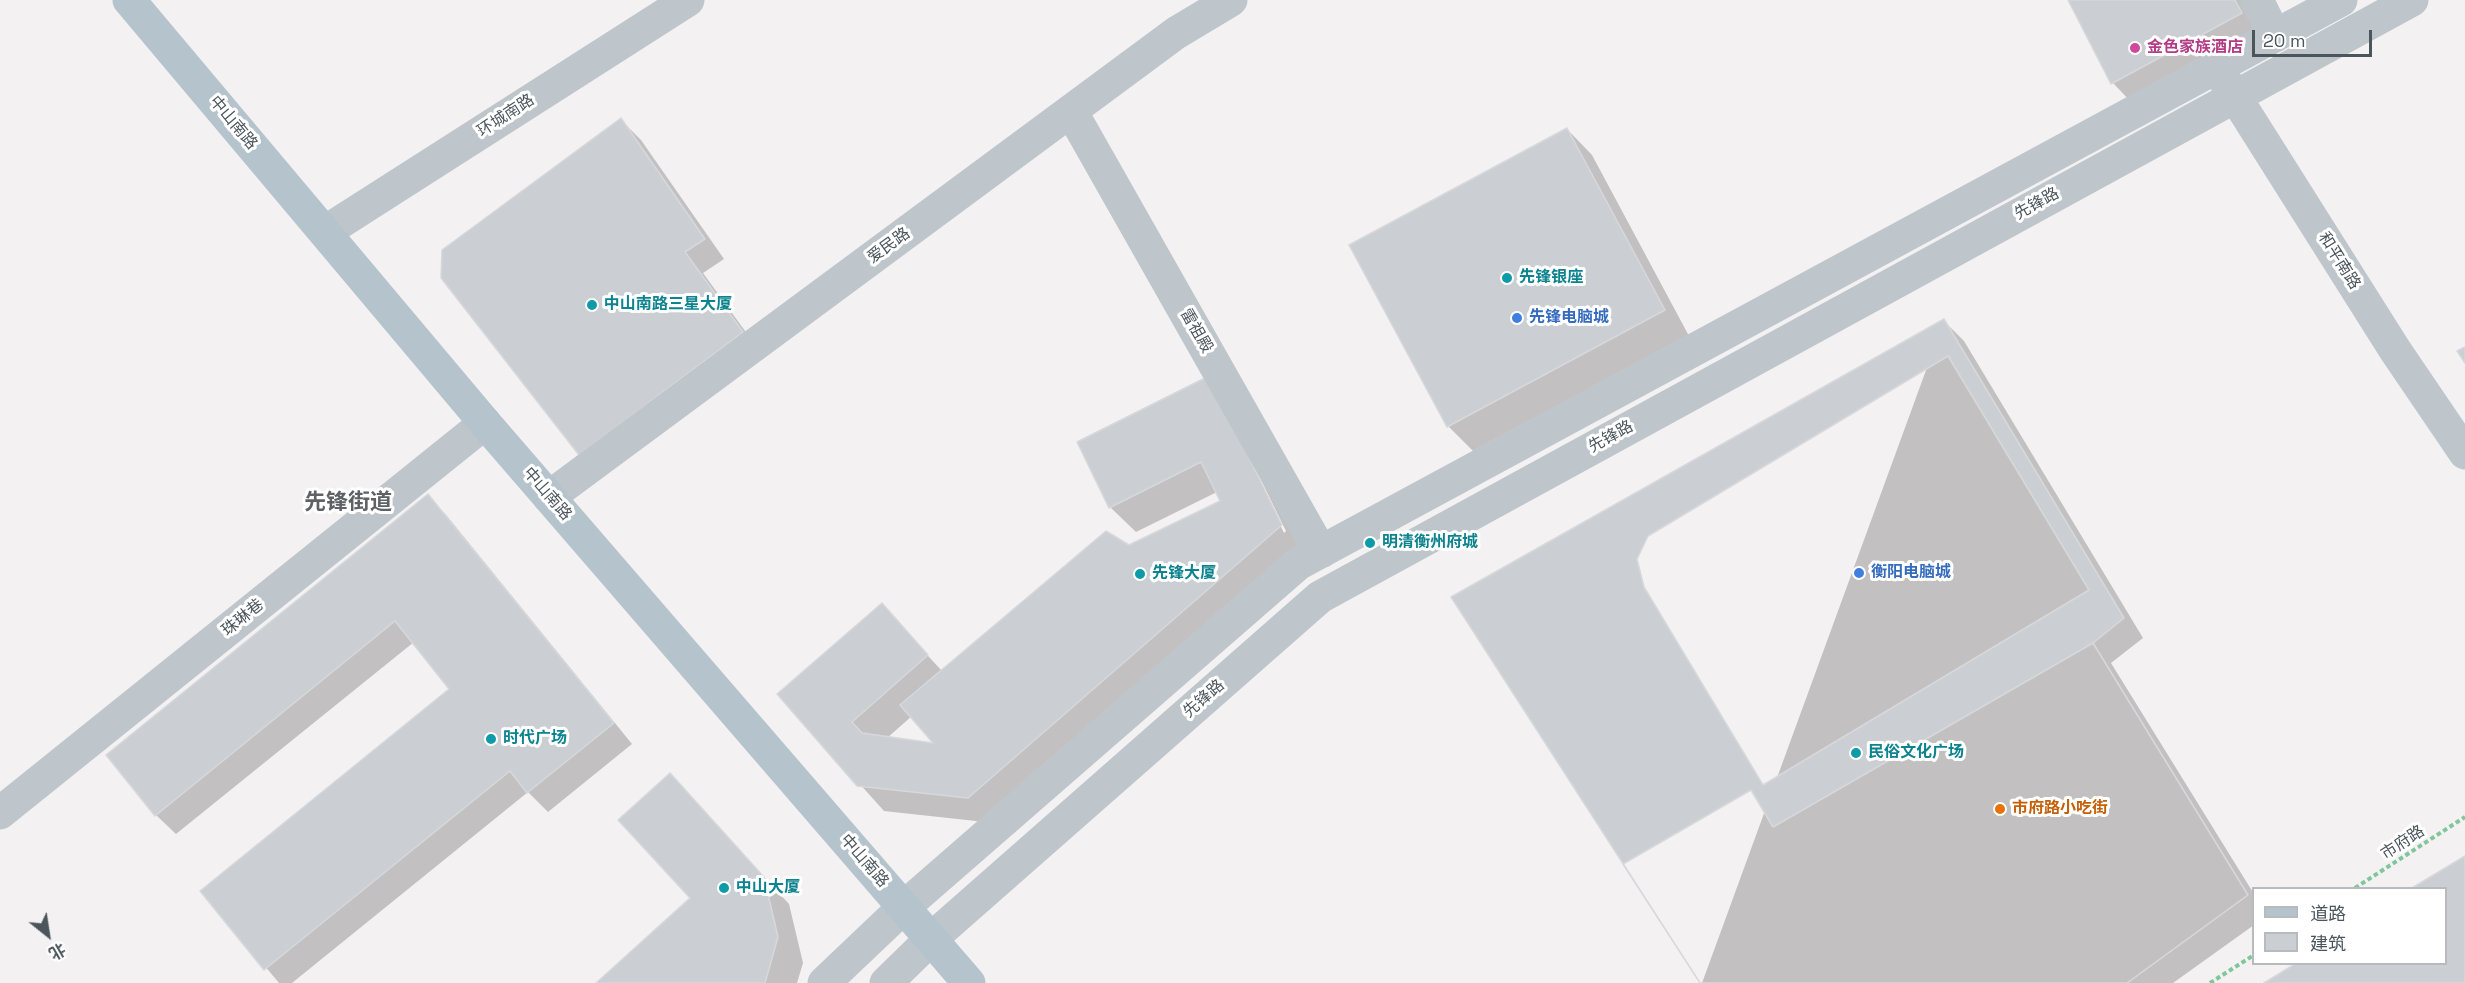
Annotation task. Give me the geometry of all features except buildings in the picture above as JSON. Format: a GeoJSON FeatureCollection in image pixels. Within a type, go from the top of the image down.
{"type":"FeatureCollection","features":[{"type":"Feature","properties":{"kind":"main road","name":"中山南路"},"geometry":{"type":"LineString","coordinates":[[129,0],[485,423],[969,983]]}},
{"type":"Feature","properties":{"kind":"street","name":"环城南路"},"geometry":{"type":"LineString","coordinates":[[325,232],[688,0]]}},
{"type":"Feature","properties":{"kind":"street","name":"爱民路"},"geometry":{"type":"LineString","coordinates":[[549,497],[1176,33],[1231,0]]}},
{"type":"Feature","properties":{"kind":"street"},"geometry":{"type":"LineString","coordinates":[[2257,0],[2275,36]]}},
{"type":"Feature","properties":{"kind":"street"},"geometry":{"type":"LineString","coordinates":[[824,983],[904,907],[1289,572],[1321,552],[2341,0]]}},
{"type":"Feature","properties":{"kind":"street","name":"先锋路"},"geometry":{"type":"LineString","coordinates":[[886,983],[931,939],[1320,597],[2412,0]]}},
{"type":"Feature","properties":{"kind":"street","name":"和平南路"},"geometry":{"type":"LineString","coordinates":[[2216,67],[2395,350],[2465,453]]}},
{"type":"Feature","properties":{"kind":"street","name":"雷祖殿"},"geometry":{"type":"LineString","coordinates":[[1071,111],[1321,552]]}},
{"type":"Feature","properties":{"kind":"street","name":"珠琳巷"},"geometry":{"type":"LineString","coordinates":[[0,813],[485,423]]}},
{"type":"Feature","properties":{"kind":"path","name":"市府路"},"geometry":{"type":"LineString","coordinates":[[2357,887],[2465,817]]}},
{"type":"Feature","properties":{"kind":"path"},"geometry":{"type":"LineString","coordinates":[[2210,983],[2252,956]]}},
{"type":"Feature","properties":{"kind":"place","name":"金色家族酒店"},"geometry":{"type":"Point","coordinates":[2135,48]}},
{"type":"Feature","properties":{"kind":"place","name":"先锋银座"},"geometry":{"type":"Point","coordinates":[1507,278]}},
{"type":"Feature","properties":{"kind":"place","name":"中山南路三星大厦"},"geometry":{"type":"Point","coordinates":[592,305]}},
{"type":"Feature","properties":{"kind":"place","name":"先锋电脑城"},"geometry":{"type":"Point","coordinates":[1517,318]}},
{"type":"Feature","properties":{"kind":"place","name":"明清衡州府城"},"geometry":{"type":"Point","coordinates":[1370,543]}},
{"type":"Feature","properties":{"kind":"place","name":"衡阳电脑城"},"geometry":{"type":"Point","coordinates":[1859,573]}},
{"type":"Feature","properties":{"kind":"place","name":"先锋大厦"},"geometry":{"type":"Point","coordinates":[1140,574]}},
{"type":"Feature","properties":{"kind":"place","name":"时代广场"},"geometry":{"type":"Point","coordinates":[491,739]}},
{"type":"Feature","properties":{"kind":"place","name":"民俗文化广场"},"geometry":{"type":"Point","coordinates":[1856,753]}},
{"type":"Feature","properties":{"kind":"place","name":"市府路小吃街"},"geometry":{"type":"Point","coordinates":[2000,809]}},
{"type":"Feature","properties":{"kind":"place","name":"中山大厦"},"geometry":{"type":"Point","coordinates":[724,888]}},
{"type":"Feature","properties":{"kind":"district","name":"先锋街道"},"geometry":{"type":"Point","coordinates":[348,503]}}]}
